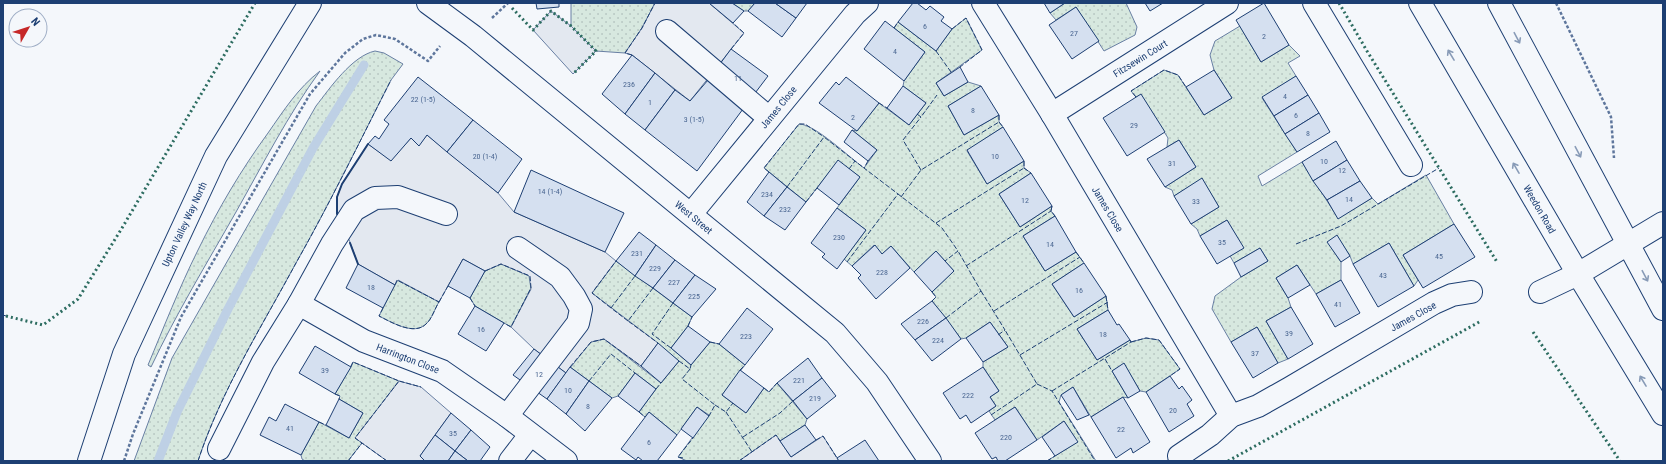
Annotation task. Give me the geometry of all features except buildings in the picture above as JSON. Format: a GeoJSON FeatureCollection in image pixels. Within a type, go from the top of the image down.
{"type":"FeatureCollection","features":[{"type":"Feature","properties":{"kind":"main road","name":"Upton Valley Way North"},"geometry":{"type":"LineString","coordinates":[[89,461],[124,354],[216,156],[310,3]]}},
{"type":"Feature","properties":{"kind":"main road","name":"West Street"},"geometry":{"type":"LineString","coordinates":[[428,3],[457,24],[835,333],[877,382],[930,461]]}},
{"type":"Feature","properties":{"kind":"main road","name":"James Close"},"geometry":{"type":"LineString","coordinates":[[691,214],[855,14],[867,3]]}},
{"type":"Feature","properties":{"kind":"main road","name":"James Close"},"geometry":{"type":"LineString","coordinates":[[983,3],[1052,114],[1231,416]]}},
{"type":"Feature","properties":{"kind":"main road","name":"Fitzsewin Court"},"geometry":{"type":"LineString","coordinates":[[1052,114],[1227,3]]}},
{"type":"Feature","properties":{"kind":"main road"},"geometry":{"type":"LineString","coordinates":[[1314,3],[1412,165]]}},
{"type":"Feature","properties":{"kind":"main road","name":"Weedon Road"},"geometry":{"type":"LineString","coordinates":[[1420,3],[1578,274],[1663,414]]}},
{"type":"Feature","properties":{"kind":"main road"},"geometry":{"type":"LineString","coordinates":[[1499,3],[1663,309]]}},
{"type":"Feature","properties":{"kind":"main road"},"geometry":{"type":"LineString","coordinates":[[667,31],[769,118]]}},
{"type":"Feature","properties":{"kind":"main road"},"geometry":{"type":"LineString","coordinates":[[219,449],[263,362],[299,304],[332,244],[354,210],[376,198],[398,197],[446,214]]}},
{"type":"Feature","properties":{"kind":"main road"},"geometry":{"type":"LineString","coordinates":[[1540,292],[1578,274],[1663,222]]}},
{"type":"Feature","properties":{"kind":"main road"},"geometry":{"type":"LineString","coordinates":[[506,416],[578,323],[581,310],[574,296],[560,277],[518,248]]}},
{"type":"Feature","properties":{"kind":"main road","name":"James Close"},"geometry":{"type":"LineString","coordinates":[[1179,456],[1210,435],[1231,416],[1258,406],[1434,303],[1452,295],[1471,292]]}},
{"type":"Feature","properties":{"kind":"main road","name":"Harrington Close"},"geometry":{"type":"LineString","coordinates":[[299,304],[364,341],[442,371],[566,461]]}},
{"type":"Feature","properties":{"kind":"main road"},"geometry":{"type":"LineString","coordinates":[[510,461],[530,435]]}},
{"type":"Feature","properties":{"kind":"path"},"geometry":{"type":"LineString","coordinates":[[1556,3],[1611,117],[1614,162]]}},
{"type":"Feature","properties":{"kind":"path"},"geometry":{"type":"LineString","coordinates":[[124,461],[133,434],[181,317],[310,94],[345,53],[363,39],[376,36],[394,39],[428,61],[457,24]]}},
{"type":"Feature","properties":{"kind":"shaded area"},"geometry":{"type":"Polygon","coordinates":[[[571,3],[655,3],[642,28],[625,53],[596,51],[571,26],[571,3]]]}},
{"type":"Feature","properties":{"kind":"shaded area"},"geometry":{"type":"Polygon","coordinates":[[[655,3],[709,3],[744,33],[690,101],[632,55],[625,53],[642,28],[655,3]]]}},
{"type":"Feature","properties":{"kind":"shaded area"},"geometry":{"type":"Polygon","coordinates":[[[732,3],[755,3],[748,11],[744,11],[732,3]]]}},
{"type":"Feature","properties":{"kind":"shaded area"},"geometry":{"type":"Polygon","coordinates":[[[1065,3],[1126,3],[1137,27],[1135,35],[1104,51],[1076,7],[1056,20],[1050,13],[1065,3]]]}},
{"type":"Feature","properties":{"kind":"shaded area"},"geometry":{"type":"Polygon","coordinates":[[[551,11],[571,26],[596,51],[573,74],[533,30],[551,11]]]}},
{"type":"Feature","properties":{"kind":"shaded area"},"geometry":{"type":"Polygon","coordinates":[[[966,18],[982,50],[936,83],[944,96],[968,82],[981,86],[948,106],[964,135],[999,115],[999,122],[1003,127],[967,151],[987,184],[1024,161],[1024,168],[1031,173],[999,194],[1020,227],[1052,206],[1051,211],[1055,216],[1023,236],[1045,271],[1076,252],[1084,263],[1052,284],[1074,317],[1106,296],[1108,310],[1077,329],[1097,360],[1130,340],[1131,342],[1146,338],[1159,340],[1180,369],[1146,392],[1140,391],[1124,364],[1112,371],[1128,398],[1123,397],[1091,417],[1073,387],[1061,395],[1059,402],[1096,461],[1047,461],[1077,442],[1064,421],[1037,440],[1015,407],[995,420],[989,411],[996,406],[990,397],[999,391],[983,367],[983,362],[1008,347],[990,322],[966,338],[961,339],[932,301],[936,297],[932,292],[954,271],[936,251],[914,272],[891,246],[882,254],[874,245],[852,266],[844,259],[866,230],[837,208],[860,177],[838,161],[806,202],[764,168],[799,124],[806,125],[823,135],[864,168],[877,150],[852,130],[857,131],[879,103],[909,125],[926,103],[903,86],[904,81],[925,52],[894,28],[898,22],[936,51],[952,29],[966,18]]]}},
{"type":"Feature","properties":{"kind":"shaded area"},"geometry":{"type":"Polygon","coordinates":[[[1240,26],[1261,62],[1289,45],[1300,56],[1288,63],[1296,76],[1262,98],[1297,152],[1258,176],[1262,186],[1302,162],[1338,218],[1372,198],[1378,204],[1426,175],[1454,224],[1403,255],[1418,280],[1414,286],[1389,243],[1353,264],[1350,256],[1337,236],[1328,242],[1341,262],[1341,280],[1316,294],[1297,265],[1276,278],[1288,298],[1291,307],[1266,321],[1288,359],[1278,363],[1257,327],[1231,342],[1212,309],[1215,296],[1241,277],[1268,261],[1260,248],[1234,263],[1230,256],[1243,248],[1227,220],[1200,236],[1197,229],[1191,224],[1219,207],[1202,179],[1174,196],[1172,190],[1165,187],[1196,167],[1179,140],[1167,147],[1168,138],[1141,95],[1136,97],[1131,91],[1164,70],[1178,75],[1204,115],[1232,98],[1214,70],[1210,55],[1215,41],[1240,26]]]}},
{"type":"Feature","properties":{"kind":"shaded area"},"geometry":{"type":"Polygon","coordinates":[[[375,51],[384,53],[403,64],[391,80],[321,218],[242,360],[207,435],[198,461],[134,461],[172,358],[316,106],[350,66],[366,54],[375,51]]]}},
{"type":"Feature","properties":{"kind":"shaded area"},"geometry":{"type":"Polygon","coordinates":[[[320,71],[276,140],[181,308],[151,367],[148,365],[178,293],[198,250],[239,175],[298,92],[320,71]]]}},
{"type":"Feature","properties":{"kind":"shaded area"},"geometry":{"type":"Polygon","coordinates":[[[427,135],[498,193],[514,212],[605,252],[616,261],[592,293],[658,343],[641,366],[604,339],[591,342],[566,373],[534,349],[511,327],[531,289],[529,276],[501,264],[485,271],[463,259],[439,302],[398,280],[395,285],[358,264],[337,214],[337,197],[342,184],[368,144],[391,160],[411,138],[419,145],[427,135]]]}},
{"type":"Feature","properties":{"kind":"shaded area"},"geometry":{"type":"Polygon","coordinates":[[[616,261],[692,317],[688,326],[671,348],[691,365],[710,342],[719,344],[745,365],[722,395],[746,413],[764,388],[769,392],[777,383],[807,419],[805,425],[780,441],[776,435],[739,461],[687,461],[678,457],[709,415],[697,407],[677,435],[649,412],[645,417],[639,412],[656,389],[635,373],[618,396],[612,398],[570,367],[591,342],[604,339],[661,383],[679,361],[592,293],[616,261]]]}},
{"type":"Feature","properties":{"kind":"shaded area"},"geometry":{"type":"Polygon","coordinates":[[[501,264],[530,276],[531,288],[511,327],[475,306],[470,298],[485,271],[501,264]]]}},
{"type":"Feature","properties":{"kind":"shaded area"},"geometry":{"type":"Polygon","coordinates":[[[397,280],[439,302],[430,319],[421,327],[415,329],[402,327],[379,316],[397,280]]]}},
{"type":"Feature","properties":{"kind":"shaded area"},"geometry":{"type":"Polygon","coordinates":[[[353,362],[399,381],[356,438],[362,443],[348,461],[305,461],[302,459],[301,455],[319,422],[349,438],[363,413],[339,399],[340,396],[335,394],[353,362]]]}},
{"type":"Feature","properties":{"kind":"shaded area"},"geometry":{"type":"Polygon","coordinates":[[[399,381],[421,387],[451,413],[420,456],[425,461],[387,461],[355,438],[399,381]]]}},
{"type":"Feature","properties":{"kind":"shaded area"},"geometry":{"type":"Polygon","coordinates":[[[776,435],[791,457],[823,436],[839,461],[739,461],[776,435]]]}},
{"type":"Feature","properties":{"kind":"waterway"},"geometry":{"type":"LineString","coordinates":[[158,461],[177,412],[228,309],[313,148],[364,65]]}},
{"type":"Feature","properties":{"kind":"hedge"},"geometry":{"type":"LineString","coordinates":[[6,316],[43,325],[78,299],[122,228],[255,3]]}},
{"type":"Feature","properties":{"kind":"hedge"},"geometry":{"type":"LineString","coordinates":[[1339,3],[1497,262]]}},
{"type":"Feature","properties":{"kind":"hedge"},"geometry":{"type":"LineString","coordinates":[[512,8],[533,30],[551,11],[571,26],[596,51],[573,74]]}},
{"type":"Feature","properties":{"kind":"hedge"},"geometry":{"type":"LineString","coordinates":[[1228,461],[1481,321]]}},
{"type":"Feature","properties":{"kind":"hedge"},"geometry":{"type":"LineString","coordinates":[[1533,332],[1620,461]]}},
{"type":"Feature","properties":{"kind":"fence"},"geometry":{"type":"LineString","coordinates":[[632,55],[625,53],[642,28],[655,3]]}},
{"type":"Feature","properties":{"kind":"fence"},"geometry":{"type":"LineString","coordinates":[[952,29],[966,18],[982,50],[960,67]]}},
{"type":"Feature","properties":{"kind":"fence"},"geometry":{"type":"LineString","coordinates":[[894,28],[898,22]]}},
{"type":"Feature","properties":{"kind":"fence"},"geometry":{"type":"LineString","coordinates":[[731,49],[744,33],[733,23]]}},
{"type":"Feature","properties":{"kind":"fence"},"geometry":{"type":"LineString","coordinates":[[936,51],[951,72]]}},
{"type":"Feature","properties":{"kind":"fence"},"geometry":{"type":"LineString","coordinates":[[1136,97],[1131,91],[1164,70],[1178,75],[1186,87]]}},
{"type":"Feature","properties":{"kind":"fence"},"geometry":{"type":"LineString","coordinates":[[198,461],[207,435],[242,360],[321,218],[391,80]]}},
{"type":"Feature","properties":{"kind":"fence"},"geometry":{"type":"LineString","coordinates":[[917,114],[921,117],[937,95]]}},
{"type":"Feature","properties":{"kind":"fence"},"geometry":{"type":"LineString","coordinates":[[879,103],[887,108]]}},
{"type":"Feature","properties":{"kind":"fence"},"geometry":{"type":"LineString","coordinates":[[999,115],[999,122],[1003,127]]}},
{"type":"Feature","properties":{"kind":"fence"},"geometry":{"type":"LineString","coordinates":[[921,117],[903,140],[921,170]]}},
{"type":"Feature","properties":{"kind":"fence"},"geometry":{"type":"LineString","coordinates":[[901,197],[921,170],[999,122]]}},
{"type":"Feature","properties":{"kind":"fence"},"geometry":{"type":"LineString","coordinates":[[769,172],[764,168],[799,124],[805,124],[824,137]]}},
{"type":"Feature","properties":{"kind":"fence"},"geometry":{"type":"LineString","coordinates":[[787,187],[824,137],[855,161]]}},
{"type":"Feature","properties":{"kind":"fence"},"geometry":{"type":"LineString","coordinates":[[849,169],[855,161],[864,168]]}},
{"type":"Feature","properties":{"kind":"fence"},"geometry":{"type":"LineString","coordinates":[[868,161],[864,168],[898,194]]}},
{"type":"Feature","properties":{"kind":"fence"},"geometry":{"type":"LineString","coordinates":[[1024,161],[1024,168],[1031,173]]}},
{"type":"Feature","properties":{"kind":"fence"},"geometry":{"type":"LineString","coordinates":[[936,223],[1024,168]]}},
{"type":"Feature","properties":{"kind":"fence"},"geometry":{"type":"LineString","coordinates":[[1296,244],[1341,226],[1439,168]]}},
{"type":"Feature","properties":{"kind":"fence"},"geometry":{"type":"LineString","coordinates":[[806,202],[817,188]]}},
{"type":"Feature","properties":{"kind":"fence"},"geometry":{"type":"LineString","coordinates":[[847,262],[898,194],[942,228],[958,251],[945,261]]}},
{"type":"Feature","properties":{"kind":"fence"},"geometry":{"type":"LineString","coordinates":[[1052,206],[1051,211],[1055,216]]}},
{"type":"Feature","properties":{"kind":"fence"},"geometry":{"type":"LineString","coordinates":[[966,266],[1051,211]]}},
{"type":"Feature","properties":{"kind":"fence"},"geometry":{"type":"LineString","coordinates":[[946,318],[981,291],[958,251]]}},
{"type":"Feature","properties":{"kind":"fence"},"geometry":{"type":"LineString","coordinates":[[1076,252],[1084,263]]}},
{"type":"Feature","properties":{"kind":"fence"},"geometry":{"type":"LineString","coordinates":[[994,311],[1080,257]]}},
{"type":"Feature","properties":{"kind":"fence"},"geometry":{"type":"LineString","coordinates":[[611,308],[592,293],[616,261]]}},
{"type":"Feature","properties":{"kind":"fence"},"geometry":{"type":"LineString","coordinates":[[485,271],[501,264],[530,276],[531,288],[511,327],[504,323]]}},
{"type":"Feature","properties":{"kind":"fence"},"geometry":{"type":"LineString","coordinates":[[628,321],[611,308],[635,276]]}},
{"type":"Feature","properties":{"kind":"fence"},"geometry":{"type":"LineString","coordinates":[[383,308],[379,316],[402,327],[415,329],[428,322],[439,302],[397,280],[395,285]]}},
{"type":"Feature","properties":{"kind":"fence"},"geometry":{"type":"LineString","coordinates":[[439,302],[448,286]]}},
{"type":"Feature","properties":{"kind":"fence"},"geometry":{"type":"LineString","coordinates":[[653,288],[628,321],[658,343]]}},
{"type":"Feature","properties":{"kind":"fence"},"geometry":{"type":"LineString","coordinates":[[981,291],[1005,330],[998,335]]}},
{"type":"Feature","properties":{"kind":"fence"},"geometry":{"type":"LineString","coordinates":[[932,292],[936,297],[932,301]]}},
{"type":"Feature","properties":{"kind":"fence"},"geometry":{"type":"LineString","coordinates":[[1106,296],[1108,310]]}},
{"type":"Feature","properties":{"kind":"fence"},"geometry":{"type":"LineString","coordinates":[[470,298],[475,306]]}},
{"type":"Feature","properties":{"kind":"fence"},"geometry":{"type":"LineString","coordinates":[[1020,355],[1108,302]]}},
{"type":"Feature","properties":{"kind":"fence"},"geometry":{"type":"LineString","coordinates":[[671,348],[652,334],[673,303]]}},
{"type":"Feature","properties":{"kind":"fence"},"geometry":{"type":"LineString","coordinates":[[688,326],[692,317]]}},
{"type":"Feature","properties":{"kind":"fence"},"geometry":{"type":"LineString","coordinates":[[991,415],[1037,384],[1005,330]]}},
{"type":"Feature","properties":{"kind":"fence"},"geometry":{"type":"LineString","coordinates":[[1131,342],[1146,338],[1159,340],[1180,369],[1170,376]]}},
{"type":"Feature","properties":{"kind":"fence"},"geometry":{"type":"LineString","coordinates":[[570,367],[591,342],[604,339],[641,366]]}},
{"type":"Feature","properties":{"kind":"fence"},"geometry":{"type":"LineString","coordinates":[[1052,391],[1131,342],[1130,340]]}},
{"type":"Feature","properties":{"kind":"fence"},"geometry":{"type":"LineString","coordinates":[[710,342],[719,344]]}},
{"type":"Feature","properties":{"kind":"fence"},"geometry":{"type":"LineString","coordinates":[[589,381],[611,354],[635,373]]}},
{"type":"Feature","properties":{"kind":"fence"},"geometry":{"type":"LineString","coordinates":[[1105,359],[1112,371]]}},
{"type":"Feature","properties":{"kind":"fence"},"geometry":{"type":"LineString","coordinates":[[679,361],[690,369],[691,365]]}},
{"type":"Feature","properties":{"kind":"fence"},"geometry":{"type":"LineString","coordinates":[[351,367],[353,362],[399,381]]}},
{"type":"Feature","properties":{"kind":"fence"},"geometry":{"type":"LineString","coordinates":[[740,370],[745,365]]}},
{"type":"Feature","properties":{"kind":"fence"},"geometry":{"type":"LineString","coordinates":[[690,369],[682,379],[715,405],[709,416]]}},
{"type":"Feature","properties":{"kind":"fence"},"geometry":{"type":"LineString","coordinates":[[387,461],[355,438],[399,381],[421,387]]}},
{"type":"Feature","properties":{"kind":"fence"},"geometry":{"type":"LineString","coordinates":[[656,389],[661,383]]}},
{"type":"Feature","properties":{"kind":"fence"},"geometry":{"type":"LineString","coordinates":[[764,388],[769,392],[777,383]]}},
{"type":"Feature","properties":{"kind":"fence"},"geometry":{"type":"LineString","coordinates":[[1037,384],[1052,391],[1095,461]]}},
{"type":"Feature","properties":{"kind":"fence"},"geometry":{"type":"LineString","coordinates":[[335,394],[340,396],[339,399]]}},
{"type":"Feature","properties":{"kind":"fence"},"geometry":{"type":"LineString","coordinates":[[743,437],[780,413],[793,401]]}},
{"type":"Feature","properties":{"kind":"fence"},"geometry":{"type":"LineString","coordinates":[[715,405],[726,412],[733,403]]}},
{"type":"Feature","properties":{"kind":"fence"},"geometry":{"type":"LineString","coordinates":[[639,412],[645,417]]}},
{"type":"Feature","properties":{"kind":"fence"},"geometry":{"type":"LineString","coordinates":[[726,412],[752,452]]}},
{"type":"Feature","properties":{"kind":"fence"},"geometry":{"type":"LineString","coordinates":[[319,422],[326,425]]}},
{"type":"Feature","properties":{"kind":"fence"},"geometry":{"type":"LineString","coordinates":[[739,461],[776,435],[780,441]]}},
{"type":"Feature","properties":{"kind":"fence"},"geometry":{"type":"LineString","coordinates":[[816,440],[823,436],[837,458]]}},
{"type":"Feature","properties":{"kind":"fence"},"geometry":{"type":"LineString","coordinates":[[683,458],[678,457],[693,438]]}},
{"type":"Feature","properties":{"kind":"fence"},"geometry":{"type":"LineString","coordinates":[[348,461],[362,443]]}},
{"type":"Feature","properties":{"kind":"fence"},"geometry":{"type":"LineString","coordinates":[[1047,461],[1055,456]]}},
{"type":"Feature","properties":{"kind":"wall"},"geometry":{"type":"LineString","coordinates":[[337,214],[337,197],[342,184],[368,144]]}},
{"type":"Feature","properties":{"kind":"wall"},"geometry":{"type":"LineString","coordinates":[[350,243],[358,264]]}}]}
